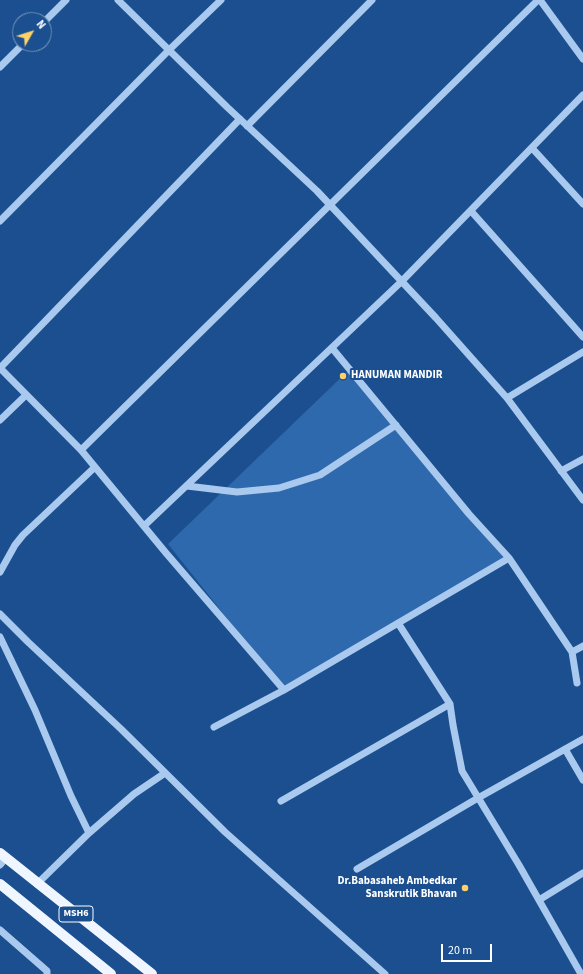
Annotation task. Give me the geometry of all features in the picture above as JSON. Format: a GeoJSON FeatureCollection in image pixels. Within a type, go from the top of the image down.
{"type":"FeatureCollection","features":[{"type":"Feature","properties":{"kind":"main road","name":"MSH6"},"geometry":{"type":"LineString","coordinates":[[2,859],[37,884],[152,974]]}},
{"type":"Feature","properties":{"kind":"main road","name":"MSH6"},"geometry":{"type":"LineString","coordinates":[[0,884],[111,974]]}},
{"type":"Feature","properties":{"kind":"street"},"geometry":{"type":"LineString","coordinates":[[52,14],[66,0]]}},
{"type":"Feature","properties":{"kind":"street"},"geometry":{"type":"LineString","coordinates":[[118,0],[247,126],[317,191],[402,282],[507,398],[583,500]]}},
{"type":"Feature","properties":{"kind":"street"},"geometry":{"type":"LineString","coordinates":[[0,221],[169,50],[221,0]]}},
{"type":"Feature","properties":{"kind":"street"},"geometry":{"type":"LineString","coordinates":[[247,126],[372,0]]}},
{"type":"Feature","properties":{"kind":"street"},"geometry":{"type":"LineString","coordinates":[[81,450],[539,0],[580,49],[583,59]]}},
{"type":"Feature","properties":{"kind":"street"},"geometry":{"type":"LineString","coordinates":[[0,67],[15,52]]}},
{"type":"Feature","properties":{"kind":"street"},"geometry":{"type":"LineString","coordinates":[[144,526],[402,282],[583,95]]}},
{"type":"Feature","properties":{"kind":"street"},"geometry":{"type":"LineString","coordinates":[[240,119],[0,368],[81,450],[284,690]]}},
{"type":"Feature","properties":{"kind":"street"},"geometry":{"type":"LineString","coordinates":[[532,148],[583,204]]}},
{"type":"Feature","properties":{"kind":"street"},"geometry":{"type":"LineString","coordinates":[[471,210],[583,337]]}},
{"type":"Feature","properties":{"kind":"street"},"geometry":{"type":"LineString","coordinates":[[332,348],[469,514],[509,558],[572,652],[577,683]]}},
{"type":"Feature","properties":{"kind":"street"},"geometry":{"type":"LineString","coordinates":[[507,398],[583,352]]}},
{"type":"Feature","properties":{"kind":"street"},"geometry":{"type":"LineString","coordinates":[[0,420],[26,395]]}},
{"type":"Feature","properties":{"kind":"street"},"geometry":{"type":"LineString","coordinates":[[187,486],[237,492],[279,488],[320,475],[396,425]]}},
{"type":"Feature","properties":{"kind":"street"},"geometry":{"type":"LineString","coordinates":[[561,471],[583,459]]}},
{"type":"Feature","properties":{"kind":"street"},"geometry":{"type":"LineString","coordinates":[[0,572],[11,551],[23,535],[95,467]]}},
{"type":"Feature","properties":{"kind":"street"},"geometry":{"type":"LineString","coordinates":[[214,727],[284,690],[509,558]]}},
{"type":"Feature","properties":{"kind":"street"},"geometry":{"type":"LineString","coordinates":[[0,614],[121,729],[225,832],[385,974]]}},
{"type":"Feature","properties":{"kind":"street"},"geometry":{"type":"LineString","coordinates":[[398,623],[450,704],[462,771],[581,974]]}},
{"type":"Feature","properties":{"kind":"street"},"geometry":{"type":"LineString","coordinates":[[0,637],[35,710],[71,796],[89,833]]}},
{"type":"Feature","properties":{"kind":"street"},"geometry":{"type":"LineString","coordinates":[[572,652],[583,646]]}},
{"type":"Feature","properties":{"kind":"street"},"geometry":{"type":"LineString","coordinates":[[282,801],[450,704]]}},
{"type":"Feature","properties":{"kind":"street"},"geometry":{"type":"LineString","coordinates":[[357,869],[478,798],[583,739]]}},
{"type":"Feature","properties":{"kind":"street"},"geometry":{"type":"LineString","coordinates":[[565,749],[583,780]]}},
{"type":"Feature","properties":{"kind":"street"},"geometry":{"type":"LineString","coordinates":[[37,884],[89,833],[134,794],[165,773]]}},
{"type":"Feature","properties":{"kind":"street"},"geometry":{"type":"LineString","coordinates":[[539,900],[583,874]]}},
{"type":"Feature","properties":{"kind":"street"},"geometry":{"type":"LineString","coordinates":[[0,930],[47,972],[47,974]]}},
{"type":"Feature","properties":{"kind":"shaded area"},"geometry":{"type":"Polygon","coordinates":[[[352,367],[509,558],[284,690],[168,544],[352,367]]]}},
{"type":"Feature","properties":{"kind":"place","name":"HANUMAN MANDIR"},"geometry":{"type":"Point","coordinates":[343,376]}},
{"type":"Feature","properties":{"kind":"place","name":"Dr.Babasaheb Ambedkar Sanskrutik Bhavan"},"geometry":{"type":"Point","coordinates":[465,888]}}]}
